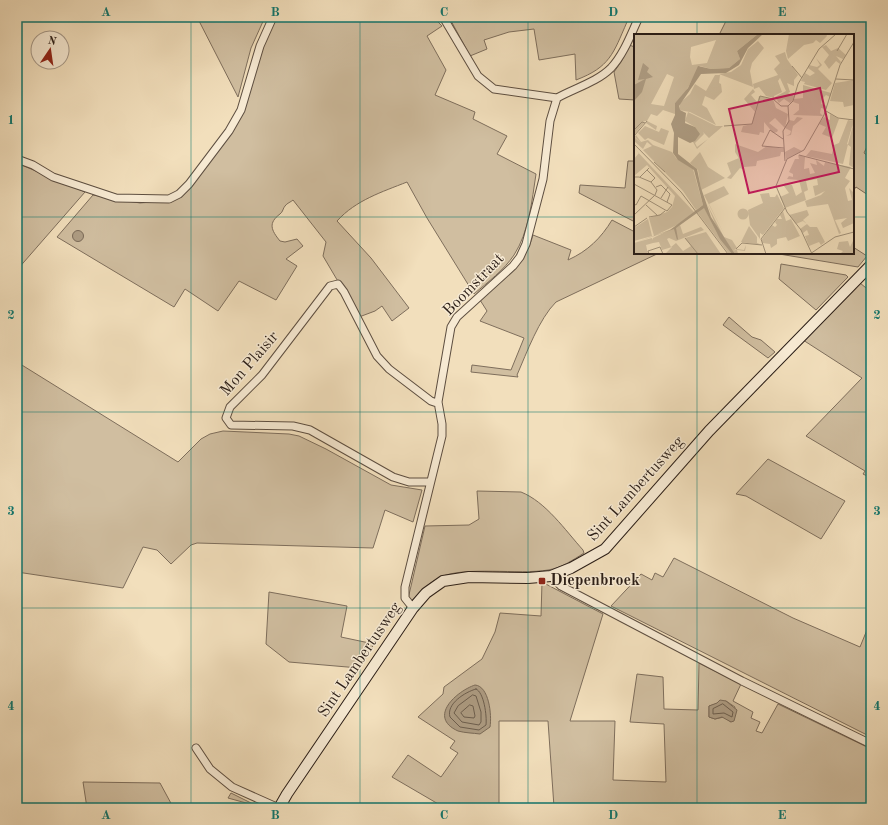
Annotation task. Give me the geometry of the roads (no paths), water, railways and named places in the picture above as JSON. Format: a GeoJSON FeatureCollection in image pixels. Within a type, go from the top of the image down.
{"type":"FeatureCollection","features":[{"type":"Feature","properties":{"kind":"street"},"geometry":{"type":"LineString","coordinates":[[17,159],[33,165],[53,177],[116,198],[169,198],[180,194],[229,131],[241,110],[260,46],[273,17]]}},
{"type":"Feature","properties":{"kind":"street"},"geometry":{"type":"LineString","coordinates":[[443,17],[478,76],[486,84],[494,89],[557,98],[595,80],[611,68],[622,53],[639,17]]}},
{"type":"Feature","properties":{"kind":"street","name":"Boomstraat"},"geometry":{"type":"LineString","coordinates":[[413,608],[405,598],[405,587],[442,436],[442,424],[438,402],[451,327],[457,317],[513,266],[520,257],[526,244],[543,179],[550,121],[557,98]]}},
{"type":"Feature","properties":{"kind":"street","name":"Sint Lambertusweg"},"geometry":{"type":"LineString","coordinates":[[279,808],[413,608],[426,592],[443,580],[469,577],[528,578],[550,576],[593,557],[614,540],[708,431],[871,265]]}},
{"type":"Feature","properties":{"kind":"street","name":"Mon Plaisir"},"geometry":{"type":"LineString","coordinates":[[430,482],[409,482],[393,477],[310,430],[293,426],[231,425],[226,418],[230,407],[262,375],[330,286],[338,284],[344,292],[377,356],[395,374],[431,401],[438,402]]}},
{"type":"Feature","properties":{"kind":"street"},"geometry":{"type":"LineString","coordinates":[[550,576],[561,586],[742,682],[871,744]]}},
{"type":"Feature","properties":{"kind":"street"},"geometry":{"type":"LineString","coordinates":[[196,748],[210,768],[232,787],[279,808]]}},
{"type":"Feature","properties":{"kind":"water"},"geometry":{"type":"Polygon","coordinates":[[[76,231],[80,231],[82,232],[82,240],[76,241],[73,238],[73,234],[76,231]]]}},
{"type":"Feature","properties":{"kind":"water"},"geometry":{"type":"Polygon","coordinates":[[[475,685],[484,690],[490,709],[490,727],[480,734],[458,731],[449,725],[445,719],[445,712],[448,705],[454,698],[475,685]]]}},
{"type":"Feature","properties":{"kind":"water"},"geometry":{"type":"Polygon","coordinates":[[[720,700],[726,701],[737,710],[734,721],[731,722],[722,717],[715,719],[709,717],[709,706],[720,700]]]}},
{"type":"Feature","properties":{"kind":"place","name":"Diepenbroek"},"geometry":{"type":"Point","coordinates":[542,581]}}]}
